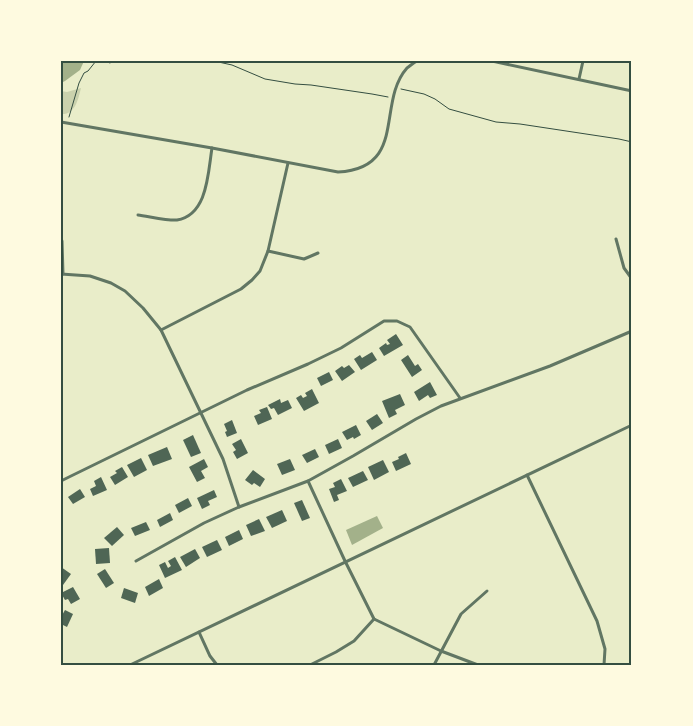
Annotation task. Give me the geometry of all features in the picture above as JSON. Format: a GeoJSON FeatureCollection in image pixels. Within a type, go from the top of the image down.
{"type":"FeatureCollection","features":[{"type":"Feature","properties":{"kind":"street"},"geometry":{"type":"LineString","coordinates":[[61,122],[338,172],[351,171],[370,161],[380,152],[387,134],[397,88],[408,67],[416,61]]}},
{"type":"Feature","properties":{"kind":"street"},"geometry":{"type":"LineString","coordinates":[[492,61],[632,91]]}},
{"type":"Feature","properties":{"kind":"street"},"geometry":{"type":"LineString","coordinates":[[579,80],[583,61]]}},
{"type":"Feature","properties":{"kind":"street"},"geometry":{"type":"LineString","coordinates":[[138,215],[176,220],[188,216],[196,209],[203,197],[212,148]]}},
{"type":"Feature","properties":{"kind":"street"},"geometry":{"type":"LineString","coordinates":[[161,330],[241,289],[260,271],[268,251],[288,163]]}},
{"type":"Feature","properties":{"kind":"street"},"geometry":{"type":"LineString","coordinates":[[616,239],[624,268],[632,280]]}},
{"type":"Feature","properties":{"kind":"street"},"geometry":{"type":"LineString","coordinates":[[62,241],[62,274],[90,276],[111,283],[125,291],[143,308],[161,330],[223,459],[239,507]]}},
{"type":"Feature","properties":{"kind":"street"},"geometry":{"type":"LineString","coordinates":[[268,251],[304,259],[318,253]]}},
{"type":"Feature","properties":{"kind":"street"},"geometry":{"type":"LineString","coordinates":[[61,482],[200,412],[341,348],[384,321],[397,321],[410,327],[460,398]]}},
{"type":"Feature","properties":{"kind":"street"},"geometry":{"type":"LineString","coordinates":[[136,561],[204,523],[239,507],[308,481],[441,406],[550,366],[632,331]]}},
{"type":"Feature","properties":{"kind":"street"},"geometry":{"type":"LineString","coordinates":[[130,665],[632,425]]}},
{"type":"Feature","properties":{"kind":"street"},"geometry":{"type":"LineString","coordinates":[[527,475],[597,622],[605,649],[604,665]]}},
{"type":"Feature","properties":{"kind":"street"},"geometry":{"type":"LineString","coordinates":[[308,481],[374,619],[478,665]]}},
{"type":"Feature","properties":{"kind":"street"},"geometry":{"type":"LineString","coordinates":[[434,665],[461,614],[487,591]]}},
{"type":"Feature","properties":{"kind":"street"},"geometry":{"type":"LineString","coordinates":[[310,665],[354,641],[374,619]]}},
{"type":"Feature","properties":{"kind":"street"},"geometry":{"type":"LineString","coordinates":[[199,632],[210,656],[217,665]]}},
{"type":"Feature","properties":{"kind":"path"},"geometry":{"type":"LineString","coordinates":[[67,123],[79,83],[84,73],[96,61]]}},
{"type":"Feature","properties":{"kind":"path"},"geometry":{"type":"LineString","coordinates":[[105,61],[110,63],[113,61]]}},
{"type":"Feature","properties":{"kind":"path"},"geometry":{"type":"LineString","coordinates":[[214,61],[232,65],[265,79],[372,94],[394,99]]}},
{"type":"Feature","properties":{"kind":"path"},"geometry":{"type":"LineString","coordinates":[[397,88],[424,94],[450,109],[496,122],[520,124],[632,142]]}},
{"type":"Feature","properties":{"kind":"shaded area"},"geometry":{"type":"Polygon","coordinates":[[[61,61],[84,61],[80,70],[61,83],[61,61]]]}},
{"type":"Feature","properties":{"kind":"shaded area"},"geometry":{"type":"Polygon","coordinates":[[[81,88],[73,109],[66,114],[61,114],[61,91],[67,92],[81,88]]]}},
{"type":"Feature","properties":{"kind":"shaded area"},"geometry":{"type":"Polygon","coordinates":[[[377,516],[383,528],[352,545],[346,530],[377,516]]]}},
{"type":"Feature","properties":{"kind":"building"},"geometry":{"type":"Polygon","coordinates":[[[396,334],[403,345],[384,356],[379,348],[386,343],[387,345],[390,344],[387,340],[396,334]]]}},
{"type":"Feature","properties":{"kind":"building"},"geometry":{"type":"Polygon","coordinates":[[[372,352],[377,360],[361,370],[354,359],[360,355],[362,358],[372,352]]]}},
{"type":"Feature","properties":{"kind":"building"},"geometry":{"type":"Polygon","coordinates":[[[408,355],[415,366],[418,364],[422,370],[412,377],[401,360],[408,355]]]}},
{"type":"Feature","properties":{"kind":"building"},"geometry":{"type":"Polygon","coordinates":[[[349,365],[355,372],[342,381],[335,371],[342,366],[344,368],[349,365]]]}},
{"type":"Feature","properties":{"kind":"building"},"geometry":{"type":"Polygon","coordinates":[[[329,372],[333,380],[321,386],[317,378],[329,372]]]}},
{"type":"Feature","properties":{"kind":"building"},"geometry":{"type":"Polygon","coordinates":[[[430,382],[437,395],[430,398],[428,395],[419,401],[414,392],[430,382]]]}},
{"type":"Feature","properties":{"kind":"building"},"geometry":{"type":"Polygon","coordinates":[[[312,389],[319,403],[304,411],[296,398],[301,395],[303,398],[307,396],[305,393],[312,389]]]}},
{"type":"Feature","properties":{"kind":"building"},"geometry":{"type":"Polygon","coordinates":[[[400,394],[405,405],[395,410],[397,414],[389,418],[382,401],[400,394]]]}},
{"type":"Feature","properties":{"kind":"building"},"geometry":{"type":"Polygon","coordinates":[[[280,399],[281,403],[288,400],[292,408],[278,415],[274,408],[271,409],[268,405],[280,399]]]}},
{"type":"Feature","properties":{"kind":"building"},"geometry":{"type":"Polygon","coordinates":[[[267,407],[272,419],[258,425],[254,416],[261,413],[259,410],[267,407]]]}},
{"type":"Feature","properties":{"kind":"building"},"geometry":{"type":"Polygon","coordinates":[[[377,414],[383,423],[372,430],[366,421],[377,414]]]}},
{"type":"Feature","properties":{"kind":"building"},"geometry":{"type":"Polygon","coordinates":[[[232,420],[237,433],[227,437],[224,424],[232,420]]]}},
{"type":"Feature","properties":{"kind":"building"},"geometry":{"type":"Polygon","coordinates":[[[356,425],[361,435],[347,440],[342,432],[356,425]]]}},
{"type":"Feature","properties":{"kind":"building"},"geometry":{"type":"Polygon","coordinates":[[[193,435],[201,453],[191,457],[183,440],[193,435]]]}},
{"type":"Feature","properties":{"kind":"building"},"geometry":{"type":"Polygon","coordinates":[[[241,439],[248,453],[237,459],[233,452],[236,450],[232,444],[241,439]]]}},
{"type":"Feature","properties":{"kind":"building"},"geometry":{"type":"Polygon","coordinates":[[[338,439],[342,448],[329,454],[325,445],[338,439]]]}},
{"type":"Feature","properties":{"kind":"building"},"geometry":{"type":"Polygon","coordinates":[[[167,447],[172,459],[153,466],[148,455],[167,447]]]}},
{"type":"Feature","properties":{"kind":"building"},"geometry":{"type":"Polygon","coordinates":[[[315,449],[319,457],[307,463],[302,455],[315,449]]]}},
{"type":"Feature","properties":{"kind":"building"},"geometry":{"type":"Polygon","coordinates":[[[406,453],[411,464],[396,471],[392,462],[406,453]]]}},
{"type":"Feature","properties":{"kind":"building"},"geometry":{"type":"Polygon","coordinates":[[[141,458],[147,470],[134,477],[127,465],[141,458]]]}},
{"type":"Feature","properties":{"kind":"building"},"geometry":{"type":"Polygon","coordinates":[[[204,459],[208,467],[201,471],[205,478],[197,482],[189,467],[204,459]]]}},
{"type":"Feature","properties":{"kind":"building"},"geometry":{"type":"Polygon","coordinates":[[[290,459],[295,470],[282,475],[277,464],[290,459]]]}},
{"type":"Feature","properties":{"kind":"building"},"geometry":{"type":"Polygon","coordinates":[[[383,460],[389,472],[374,480],[368,467],[383,460]]]}},
{"type":"Feature","properties":{"kind":"building"},"geometry":{"type":"Polygon","coordinates":[[[122,467],[128,477],[115,485],[110,477],[122,467]]]}},
{"type":"Feature","properties":{"kind":"building"},"geometry":{"type":"Polygon","coordinates":[[[253,470],[265,479],[260,487],[254,483],[252,485],[245,480],[253,470]]]}},
{"type":"Feature","properties":{"kind":"building"},"geometry":{"type":"Polygon","coordinates":[[[363,471],[368,480],[353,487],[348,478],[363,471]]]}},
{"type":"Feature","properties":{"kind":"building"},"geometry":{"type":"Polygon","coordinates":[[[101,477],[107,490],[93,496],[90,489],[96,486],[94,481],[101,477]]]}},
{"type":"Feature","properties":{"kind":"building"},"geometry":{"type":"Polygon","coordinates":[[[341,479],[347,491],[337,495],[339,500],[334,502],[329,489],[335,487],[333,483],[341,479]]]}},
{"type":"Feature","properties":{"kind":"building"},"geometry":{"type":"Polygon","coordinates":[[[80,489],[85,497],[73,504],[68,497],[80,489]]]}},
{"type":"Feature","properties":{"kind":"building"},"geometry":{"type":"Polygon","coordinates":[[[214,490],[217,497],[208,501],[210,505],[202,509],[197,498],[214,490]]]}},
{"type":"Feature","properties":{"kind":"building"},"geometry":{"type":"Polygon","coordinates":[[[188,498],[192,506],[179,513],[175,505],[188,498]]]}},
{"type":"Feature","properties":{"kind":"building"},"geometry":{"type":"Polygon","coordinates":[[[302,500],[310,518],[302,521],[294,503],[302,500]]]}},
{"type":"Feature","properties":{"kind":"building"},"geometry":{"type":"Polygon","coordinates":[[[282,510],[287,521],[272,528],[266,517],[282,510]]]}},
{"type":"Feature","properties":{"kind":"building"},"geometry":{"type":"Polygon","coordinates":[[[170,513],[173,520],[160,527],[157,520],[170,513]]]}},
{"type":"Feature","properties":{"kind":"building"},"geometry":{"type":"Polygon","coordinates":[[[259,519],[265,531],[251,536],[246,525],[259,519]]]}},
{"type":"Feature","properties":{"kind":"building"},"geometry":{"type":"Polygon","coordinates":[[[146,522],[150,530],[135,536],[131,528],[146,522]]]}},
{"type":"Feature","properties":{"kind":"building"},"geometry":{"type":"Polygon","coordinates":[[[117,527],[124,535],[112,546],[104,538],[117,527]]]}},
{"type":"Feature","properties":{"kind":"building"},"geometry":{"type":"Polygon","coordinates":[[[239,530],[243,539],[229,546],[225,537],[239,530]]]}},
{"type":"Feature","properties":{"kind":"building"},"geometry":{"type":"Polygon","coordinates":[[[217,540],[222,550],[207,557],[202,547],[217,540]]]}},
{"type":"Feature","properties":{"kind":"building"},"geometry":{"type":"Polygon","coordinates":[[[109,548],[110,563],[96,564],[95,549],[109,548]]]}},
{"type":"Feature","properties":{"kind":"building"},"geometry":{"type":"Polygon","coordinates":[[[195,549],[200,558],[186,567],[180,557],[195,549]]]}},
{"type":"Feature","properties":{"kind":"building"},"geometry":{"type":"Polygon","coordinates":[[[175,557],[182,570],[165,578],[159,565],[165,562],[168,568],[171,566],[168,561],[175,557]]]}},
{"type":"Feature","properties":{"kind":"building"},"geometry":{"type":"Polygon","coordinates":[[[61,567],[71,574],[63,585],[61,584],[61,567]]]}},
{"type":"Feature","properties":{"kind":"building"},"geometry":{"type":"Polygon","coordinates":[[[105,569],[114,583],[106,588],[97,574],[105,569]]]}},
{"type":"Feature","properties":{"kind":"building"},"geometry":{"type":"Polygon","coordinates":[[[159,579],[163,588],[149,596],[145,587],[159,579]]]}},
{"type":"Feature","properties":{"kind":"building"},"geometry":{"type":"Polygon","coordinates":[[[73,587],[80,599],[71,604],[68,599],[65,600],[61,593],[73,587]]]}},
{"type":"Feature","properties":{"kind":"building"},"geometry":{"type":"Polygon","coordinates":[[[124,588],[138,593],[135,603],[121,598],[124,588]]]}},
{"type":"Feature","properties":{"kind":"building"},"geometry":{"type":"Polygon","coordinates":[[[65,610],[73,614],[67,627],[61,624],[61,617],[65,610]]]}}]}
